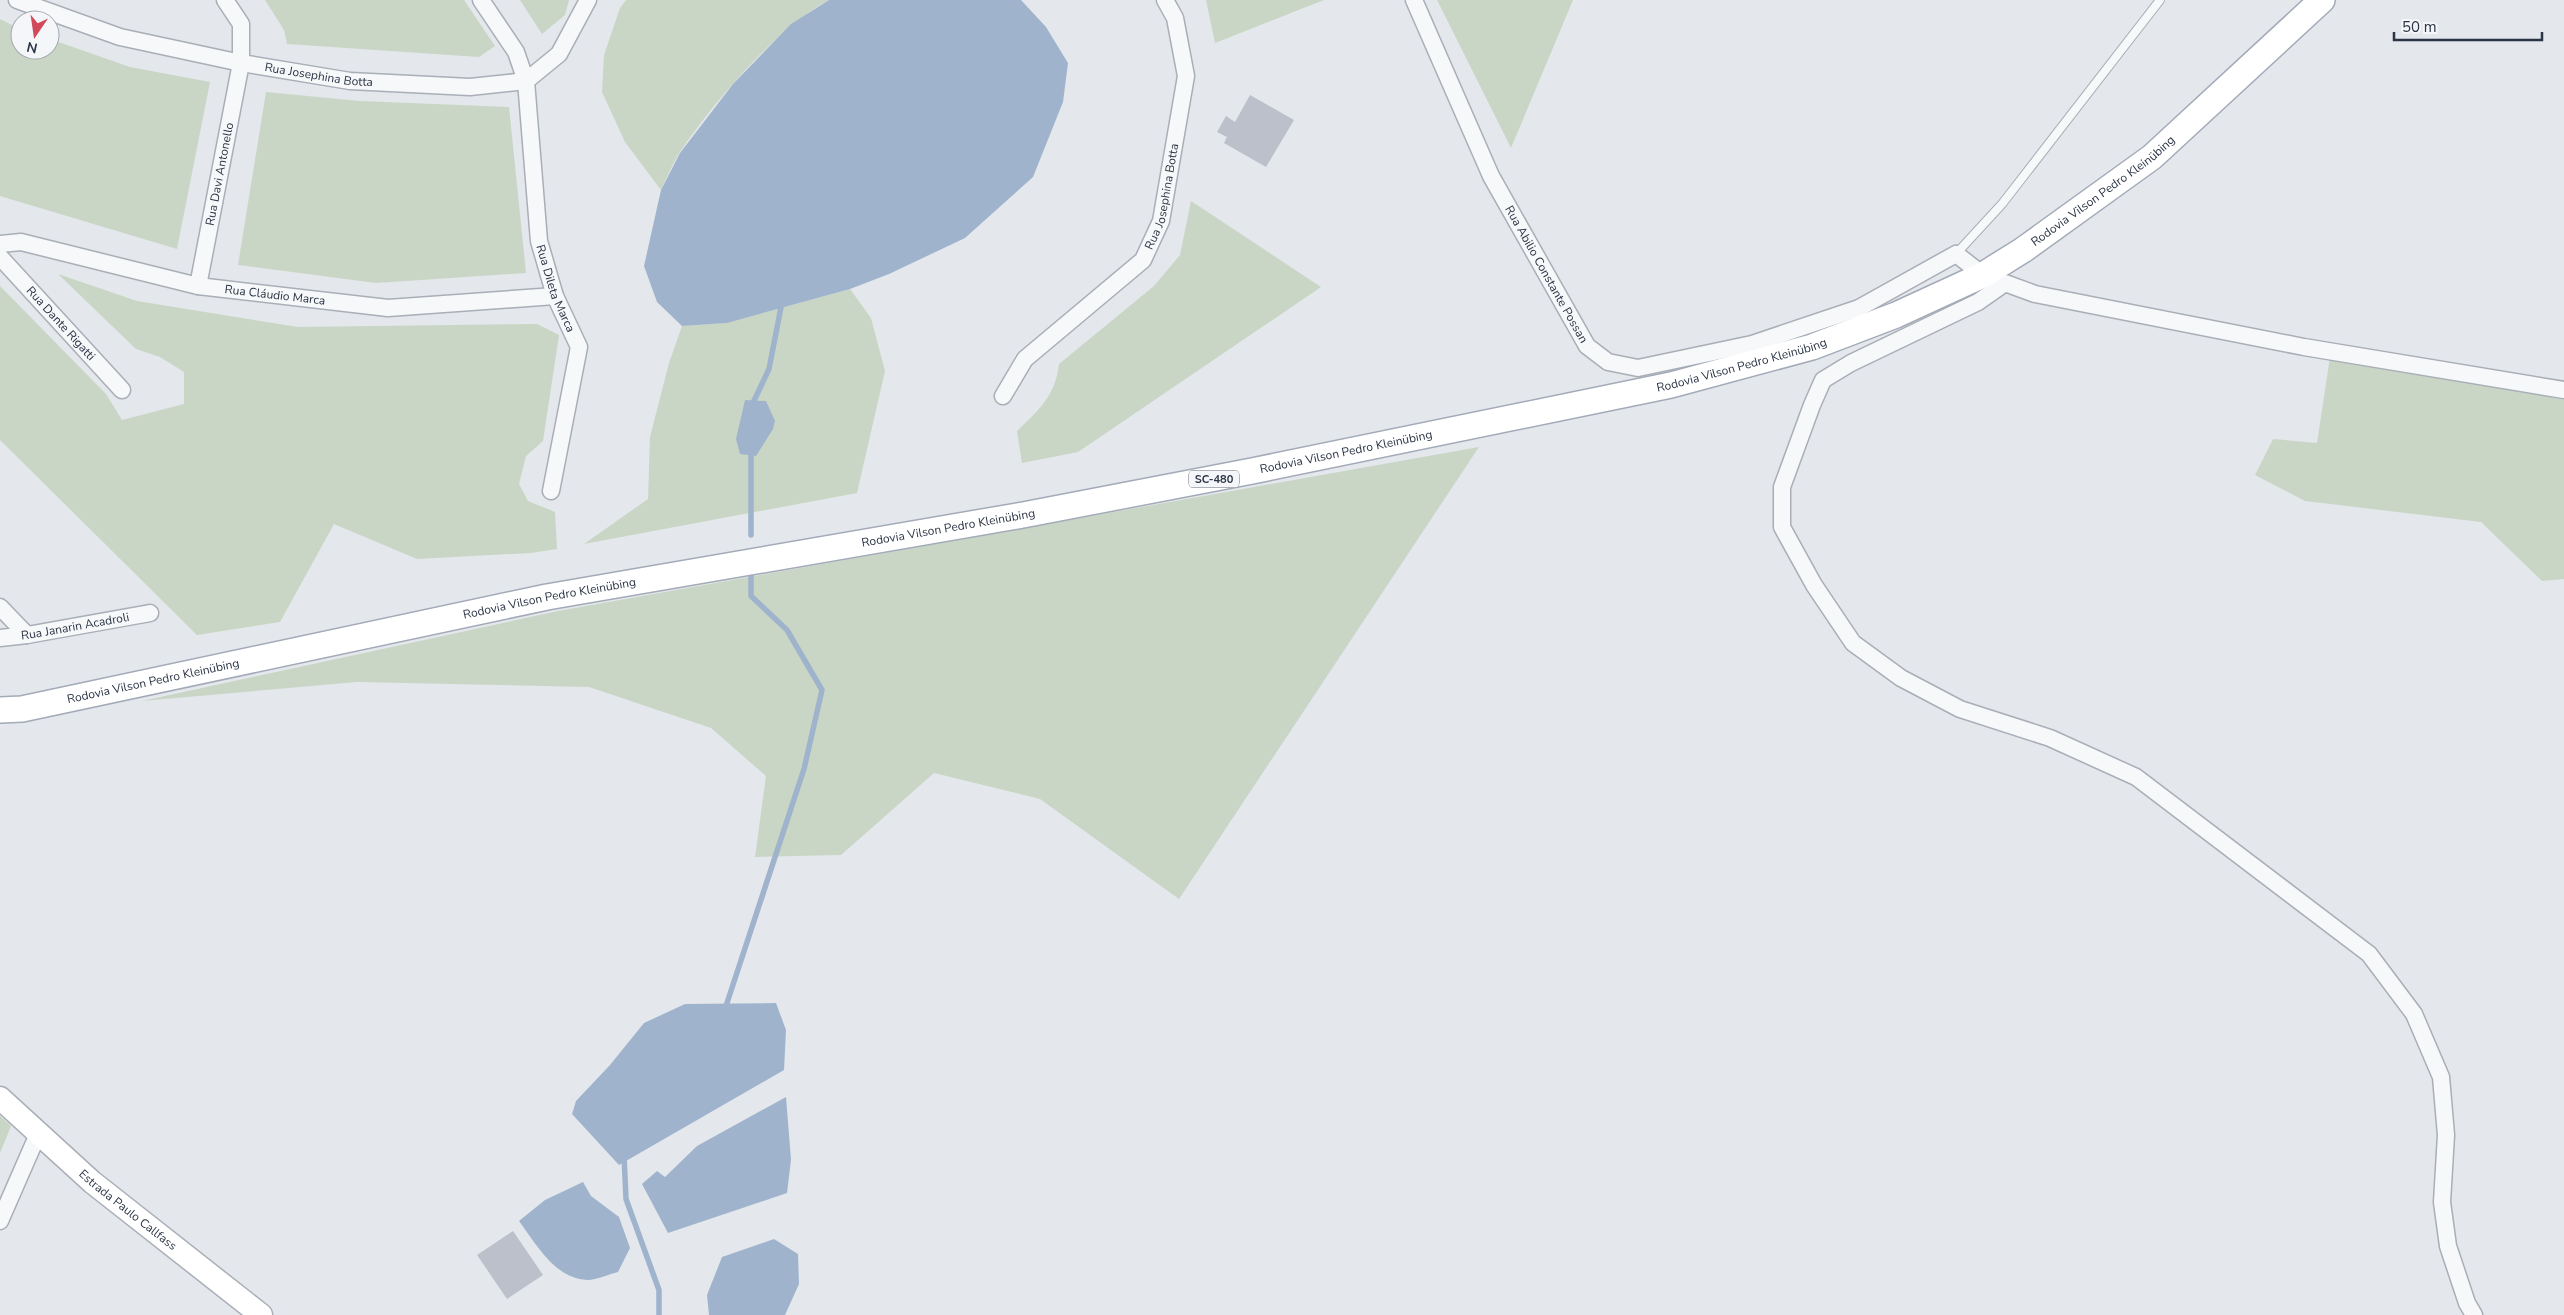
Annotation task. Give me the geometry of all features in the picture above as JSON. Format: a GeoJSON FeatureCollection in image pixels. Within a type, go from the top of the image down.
{"type":"FeatureCollection","features":[{"type":"Feature","properties":{"kind":"main road","name":"Rodovia Vilson Pedro Kleinübing"},"geometry":{"type":"LineString","coordinates":[[0,710],[22,709],[547,597],[1023,516],[1252,471],[1671,385],[1812,347],[1994,279],[2023,250],[2152,157],[2322,0]]}},
{"type":"Feature","properties":{"kind":"street","name":"Rua Josephina Botta"},"geometry":{"type":"LineString","coordinates":[[18,0],[120,37],[241,63],[350,81],[470,88],[526,81]]}},
{"type":"Feature","properties":{"kind":"street","name":"Rua Davi Antonello"},"geometry":{"type":"LineString","coordinates":[[198,286],[241,63],[241,24],[225,0]]}},
{"type":"Feature","properties":{"kind":"street","name":"Rua Dileta Marca"},"geometry":{"type":"LineString","coordinates":[[481,0],[516,52],[526,81],[539,241],[555,296],[579,347],[551,491]]}},
{"type":"Feature","properties":{"kind":"street"},"geometry":{"type":"LineString","coordinates":[[526,81],[559,54],[588,0]]}},
{"type":"Feature","properties":{"kind":"street","name":"Rua Josephina Botta"},"geometry":{"type":"LineString","coordinates":[[1003,396],[1025,358],[1143,260],[1161,221],[1186,76],[1175,18],[1164,0]]}},
{"type":"Feature","properties":{"kind":"street","name":"Rua Abilio Constante Possan"},"geometry":{"type":"LineString","coordinates":[[1414,0],[1491,176],[1587,346],[1608,362],[1638,368],[1752,344],[1859,308],[1956,254]]}},
{"type":"Feature","properties":{"kind":"street","name":"Rua Cláudio Marca"},"geometry":{"type":"LineString","coordinates":[[0,244],[21,242],[198,286],[388,308],[555,296]]}},
{"type":"Feature","properties":{"kind":"street"},"geometry":{"type":"LineString","coordinates":[[1956,254],[1994,279],[2035,294],[2304,347],[2564,390]]}},
{"type":"Feature","properties":{"kind":"street","name":"Rua Dante Rigatti"},"geometry":{"type":"LineString","coordinates":[[0,257],[122,390]]}},
{"type":"Feature","properties":{"kind":"street"},"geometry":{"type":"LineString","coordinates":[[1994,279],[1978,302],[1851,363],[1823,380],[1782,487],[1782,527],[1814,585],[1853,644],[1901,678],[1960,709],[2050,738],[2136,777],[2369,954],[2414,1014],[2441,1077],[2446,1135],[2442,1202],[2448,1246],[2467,1302],[2474,1315]]}},
{"type":"Feature","properties":{"kind":"street"},"geometry":{"type":"LineString","coordinates":[[0,607],[27,635]]}},
{"type":"Feature","properties":{"kind":"street","name":"Rua Janarin Acadroli"},"geometry":{"type":"LineString","coordinates":[[0,638],[150,613]]}},
{"type":"Feature","properties":{"kind":"street","name":"Estrada Paulo Callfass"},"geometry":{"type":"LineString","coordinates":[[0,1098],[92,1182],[261,1315]]}},
{"type":"Feature","properties":{"kind":"street"},"geometry":{"type":"LineString","coordinates":[[0,1221],[38,1134]]}},
{"type":"Feature","properties":{"kind":"lane"},"geometry":{"type":"LineString","coordinates":[[1956,254],[2002,204],[2160,0]]}},
{"type":"Feature","properties":{"kind":"green space"},"geometry":{"type":"Polygon","coordinates":[[[265,0],[464,0],[495,46],[479,57],[287,44],[284,30],[265,0]]]}},
{"type":"Feature","properties":{"kind":"green space"},"geometry":{"type":"Polygon","coordinates":[[[520,0],[569,0],[565,15],[542,34],[520,0]]]}},
{"type":"Feature","properties":{"kind":"green space"},"geometry":{"type":"Polygon","coordinates":[[[626,0],[829,0],[788,28],[728,89],[680,152],[661,190],[625,142],[602,92],[604,55],[620,8],[626,0]]]}},
{"type":"Feature","properties":{"kind":"green space"},"geometry":{"type":"Polygon","coordinates":[[[1206,0],[1324,0],[1215,43],[1206,0]]]}},
{"type":"Feature","properties":{"kind":"green space"},"geometry":{"type":"Polygon","coordinates":[[[1437,0],[1573,0],[1511,148],[1437,0]]]}},
{"type":"Feature","properties":{"kind":"green space"},"geometry":{"type":"Polygon","coordinates":[[[0,19],[10,24],[10,60],[60,60],[60,42],[130,67],[210,82],[177,249],[0,196],[0,19]]]}},
{"type":"Feature","properties":{"kind":"green space"},"geometry":{"type":"Polygon","coordinates":[[[266,92],[360,101],[509,107],[526,273],[376,283],[238,265],[266,92]]]}},
{"type":"Feature","properties":{"kind":"green space"},"geometry":{"type":"Polygon","coordinates":[[[1191,201],[1321,287],[1078,452],[1022,463],[1017,431],[1045,401],[1054,385],[1059,364],[1154,286],[1180,255],[1191,201]]]}},
{"type":"Feature","properties":{"kind":"green space"},"geometry":{"type":"Polygon","coordinates":[[[58,274],[137,301],[298,327],[537,324],[559,335],[543,441],[526,456],[519,484],[528,501],[555,512],[557,549],[531,553],[417,559],[334,524],[280,622],[197,635],[0,440],[0,286],[106,394],[122,420],[184,404],[184,372],[160,357],[136,349],[58,274]]]}},
{"type":"Feature","properties":{"kind":"green space"},"geometry":{"type":"Polygon","coordinates":[[[850,289],[871,318],[885,371],[857,493],[584,544],[648,499],[650,437],[669,363],[682,326],[726,323],[850,289]]]}},
{"type":"Feature","properties":{"kind":"green space"},"geometry":{"type":"Polygon","coordinates":[[[2330,357],[2564,396],[2564,579],[2542,581],[2481,522],[2305,501],[2255,475],[2273,439],[2317,443],[2330,357]]]}},
{"type":"Feature","properties":{"kind":"green space"},"geometry":{"type":"Polygon","coordinates":[[[1479,447],[1179,899],[1040,799],[934,773],[841,855],[755,857],[766,776],[711,728],[589,687],[357,682],[142,701],[558,611],[1479,447]]]}},
{"type":"Feature","properties":{"kind":"green space"},"geometry":{"type":"Polygon","coordinates":[[[0,1116],[11,1126],[0,1153],[0,1116]]]}},
{"type":"Feature","properties":{"kind":"water"},"geometry":{"type":"Polygon","coordinates":[[[829,0],[1021,0],[1046,27],[1068,63],[1063,102],[1033,177],[965,238],[889,274],[850,289],[727,323],[682,326],[657,302],[644,266],[661,190],[680,153],[733,84],[791,24],[829,0]]]}},
{"type":"Feature","properties":{"kind":"water"},"geometry":{"type":"Polygon","coordinates":[[[745,400],[766,401],[775,421],[773,429],[756,456],[740,454],[736,439],[745,400]]]}},
{"type":"Feature","properties":{"kind":"water"},"geometry":{"type":"Polygon","coordinates":[[[776,1003],[786,1030],[784,1070],[619,1165],[572,1114],[576,1101],[610,1065],[644,1023],[685,1004],[776,1003]]]}},
{"type":"Feature","properties":{"kind":"water"},"geometry":{"type":"Polygon","coordinates":[[[786,1097],[791,1160],[787,1193],[668,1233],[642,1184],[657,1171],[665,1177],[697,1146],[786,1097]]]}},
{"type":"Feature","properties":{"kind":"water"},"geometry":{"type":"Polygon","coordinates":[[[583,1182],[591,1196],[619,1217],[630,1248],[618,1272],[591,1280],[575,1278],[556,1267],[547,1259],[519,1221],[545,1200],[583,1182]]]}},
{"type":"Feature","properties":{"kind":"water"},"geometry":{"type":"Polygon","coordinates":[[[774,1239],[798,1254],[799,1284],[785,1315],[709,1315],[707,1295],[722,1257],[774,1239]]]}},
{"type":"Feature","properties":{"kind":"building"},"geometry":{"type":"Polygon","coordinates":[[[1250,95],[1294,120],[1266,167],[1224,143],[1227,137],[1217,132],[1226,116],[1235,122],[1250,95]]]}},
{"type":"Feature","properties":{"kind":"building"},"geometry":{"type":"Polygon","coordinates":[[[513,1231],[543,1275],[507,1299],[477,1255],[513,1231]]]}},
{"type":"Feature","properties":{"kind":"waterway"},"geometry":{"type":"LineString","coordinates":[[751,407],[769,369],[782,302]]}},
{"type":"Feature","properties":{"kind":"waterway"},"geometry":{"type":"LineString","coordinates":[[751,449],[751,535]]}},
{"type":"Feature","properties":{"kind":"waterway"},"geometry":{"type":"LineString","coordinates":[[725,1009],[804,769],[822,690],[787,630],[751,596],[751,570]]}},
{"type":"Feature","properties":{"kind":"waterway"},"geometry":{"type":"LineString","coordinates":[[624,1155],[626,1199],[659,1290],[659,1315]]}}]}
